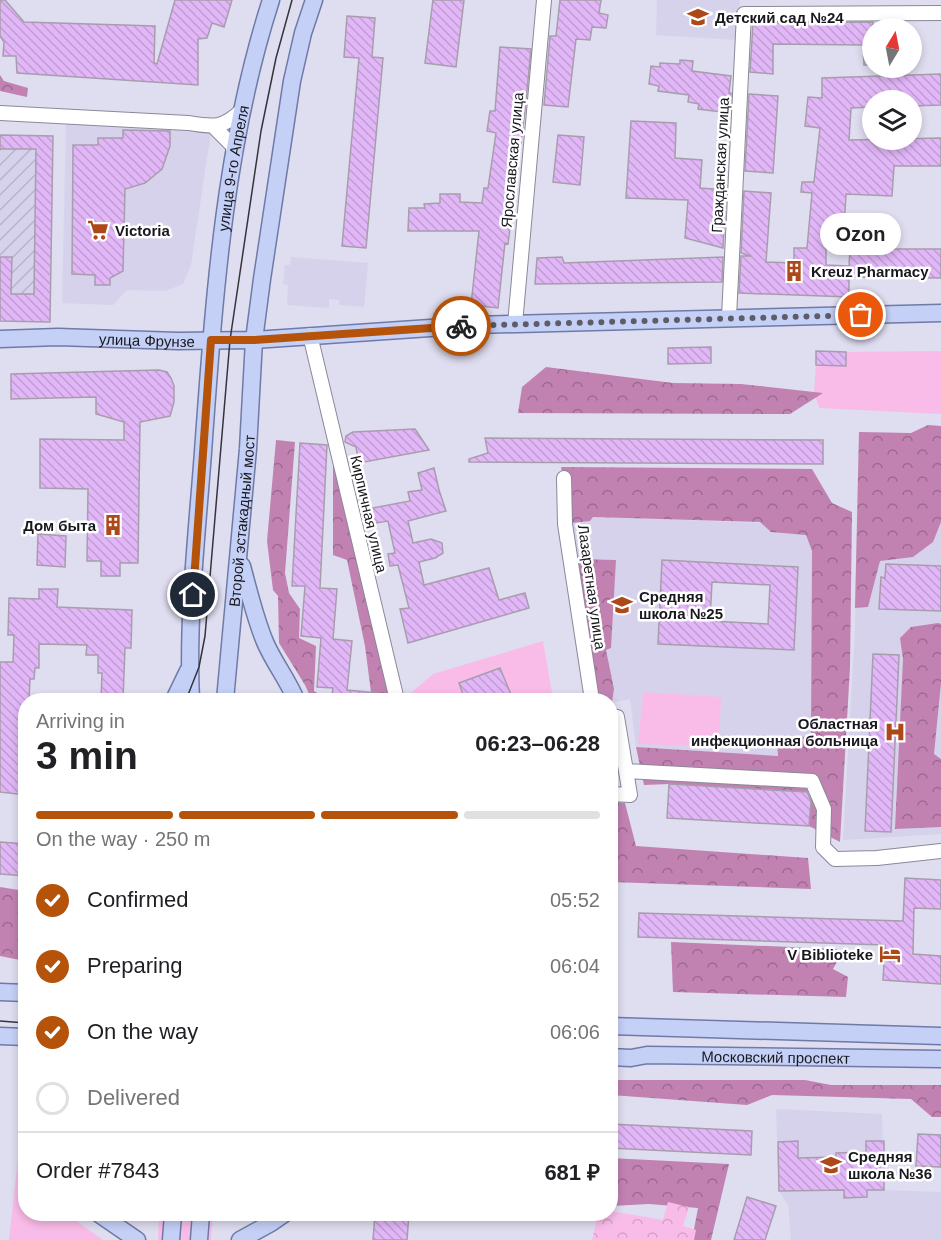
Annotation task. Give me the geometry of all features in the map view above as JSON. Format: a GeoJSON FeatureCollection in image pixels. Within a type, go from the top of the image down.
{"type":"FeatureCollection","features":[{"type":"Feature","properties":{"kind":"main road","name":"улица 9-го Апреля"},"geometry":{"type":"LineString","coordinates":[[211,340],[217,273],[242,110],[271,0]]}},
{"type":"Feature","properties":{"kind":"main road"},"geometry":{"type":"LineString","coordinates":[[254,340],[292,81],[303,33],[314,0]]}},
{"type":"Feature","properties":{"kind":"main road","name":"улица Фрунзе"},"geometry":{"type":"LineString","coordinates":[[0,339],[58,337],[254,340],[515,324],[941,313]]}},
{"type":"Feature","properties":{"kind":"main road"},"geometry":{"type":"LineString","coordinates":[[191,693],[189,667],[195,559],[211,340]]}},
{"type":"Feature","properties":{"kind":"main road","name":"Второй эстакадный мост"},"geometry":{"type":"LineString","coordinates":[[226,693],[240,555],[254,340]]}},
{"type":"Feature","properties":{"kind":"main road"},"geometry":{"type":"LineString","coordinates":[[240,555],[251,600],[266,645],[293,693]]}},
{"type":"Feature","properties":{"kind":"main road"},"geometry":{"type":"LineString","coordinates":[[177,693],[189,667]]}},
{"type":"Feature","properties":{"kind":"main road"},"geometry":{"type":"LineString","coordinates":[[0,992],[18,993]]}},
{"type":"Feature","properties":{"kind":"main road","name":"Московский проспект"},"geometry":{"type":"LineString","coordinates":[[618,1026],[941,1036]]}},
{"type":"Feature","properties":{"kind":"main road"},"geometry":{"type":"LineString","coordinates":[[647,1055],[656,1040],[649,1027]]}},
{"type":"Feature","properties":{"kind":"main road"},"geometry":{"type":"LineString","coordinates":[[0,1036],[18,1037]]}},
{"type":"Feature","properties":{"kind":"main road","name":"Московский проспект"},"geometry":{"type":"LineString","coordinates":[[618,1057],[647,1055],[941,1059]]}},
{"type":"Feature","properties":{"kind":"main road"},"geometry":{"type":"LineString","coordinates":[[109,1221],[137,1240]]}},
{"type":"Feature","properties":{"kind":"main road"},"geometry":{"type":"LineString","coordinates":[[171,1240],[172,1221]]}},
{"type":"Feature","properties":{"kind":"main road"},"geometry":{"type":"LineString","coordinates":[[199,1240],[200,1221]]}},
{"type":"Feature","properties":{"kind":"main road"},"geometry":{"type":"LineString","coordinates":[[240,1240],[274,1221]]}},
{"type":"Feature","properties":{"kind":"street","name":"Ярославская улица"},"geometry":{"type":"LineString","coordinates":[[515,324],[544,0]]}},
{"type":"Feature","properties":{"kind":"street","name":"Гражданская улица"},"geometry":{"type":"LineString","coordinates":[[729,318],[744,14],[941,13]]}},
{"type":"Feature","properties":{"kind":"street"},"geometry":{"type":"LineString","coordinates":[[0,113],[188,123],[214,127],[232,120],[242,110]]}},
{"type":"Feature","properties":{"kind":"street"},"geometry":{"type":"LineString","coordinates":[[214,127],[232,145],[235,154]]}},
{"type":"Feature","properties":{"kind":"street","name":"Кирпичная улица"},"geometry":{"type":"LineString","coordinates":[[310,335],[395,693]]}},
{"type":"Feature","properties":{"kind":"street","name":"Лазаретная улица"},"geometry":{"type":"LineString","coordinates":[[564,478],[565,524],[591,693]]}},
{"type":"Feature","properties":{"kind":"street"},"geometry":{"type":"LineString","coordinates":[[618,735],[630,795],[618,794]]}},
{"type":"Feature","properties":{"kind":"street"},"geometry":{"type":"LineString","coordinates":[[626,771],[812,781],[824,809],[823,847],[835,859],[877,858],[941,851]]}},
{"type":"Feature","properties":{"kind":"shaded area","name":"Детский сад №24"},"geometry":{"type":"Polygon","coordinates":[[[657,0],[740,0],[736,40],[656,35],[657,0]]]}},
{"type":"Feature","properties":{"kind":"shaded area"},"geometry":{"type":"Polygon","coordinates":[[[66,123],[182,128],[211,132],[191,265],[183,284],[165,291],[127,290],[113,305],[62,303],[66,123]]]}},
{"type":"Feature","properties":{"kind":"shaded area"},"geometry":{"type":"Polygon","coordinates":[[[0,135],[53,136],[50,322],[0,321],[0,135]]]}},
{"type":"Feature","properties":{"kind":"shaded area"},"geometry":{"type":"Polygon","coordinates":[[[291,257],[368,263],[364,307],[339,305],[339,300],[329,299],[329,308],[287,305],[288,285],[283,284],[285,265],[290,265],[291,257]]]}},
{"type":"Feature","properties":{"kind":"shaded area","name":"Областная инфекционная больница"},"geometry":{"type":"Polygon","coordinates":[[[859,432],[941,434],[941,834],[843,840],[855,630],[859,432]]]}},
{"type":"Feature","properties":{"kind":"shaded area","name":"Средняя школа №25"},"geometry":{"type":"Polygon","coordinates":[[[593,517],[823,525],[825,734],[777,740],[779,756],[636,747],[630,699],[618,702],[618,693],[598,693],[572,523],[590,521],[593,517]],[[662,560],[658,644],[794,650],[798,567],[662,560]]]}},
{"type":"Feature","properties":{"kind":"shaded area","name":"Средняя школа №36"},"geometry":{"type":"Polygon","coordinates":[[[776,1109],[882,1114],[884,1190],[941,1192],[941,1240],[791,1240],[788,1205],[779,1191],[776,1109]]]}},
{"type":"Feature","properties":{"kind":"green space"},"geometry":{"type":"Polygon","coordinates":[[[0,75],[4,81],[28,88],[27,97],[0,91],[0,75]]]}},
{"type":"Feature","properties":{"kind":"green space"},"geometry":{"type":"Polygon","coordinates":[[[941,351],[941,414],[819,408],[814,392],[816,365],[845,366],[846,352],[941,351]]]}},
{"type":"Feature","properties":{"kind":"green space"},"geometry":{"type":"Polygon","coordinates":[[[546,367],[673,383],[741,384],[823,393],[790,414],[518,413],[522,387],[546,367]]]}},
{"type":"Feature","properties":{"kind":"green space"},"geometry":{"type":"Polygon","coordinates":[[[928,425],[941,426],[941,522],[933,542],[913,557],[880,561],[868,607],[855,608],[859,432],[911,433],[928,425]]]}},
{"type":"Feature","properties":{"kind":"green space"},"geometry":{"type":"Polygon","coordinates":[[[276,440],[295,442],[285,573],[289,593],[300,609],[299,638],[316,646],[314,691],[317,693],[309,693],[279,643],[278,596],[273,590],[267,541],[276,440]]]}},
{"type":"Feature","properties":{"kind":"green space"},"geometry":{"type":"Polygon","coordinates":[[[333,452],[388,693],[371,693],[365,646],[347,560],[333,555],[333,452]]]}},
{"type":"Feature","properties":{"kind":"green space"},"geometry":{"type":"Polygon","coordinates":[[[561,467],[812,469],[832,503],[852,512],[850,667],[840,842],[809,826],[811,792],[669,784],[644,785],[636,747],[778,756],[777,739],[811,736],[812,551],[806,535],[771,532],[760,522],[593,517],[590,521],[572,523],[561,467]]]}},
{"type":"Feature","properties":{"kind":"green space"},"geometry":{"type":"Polygon","coordinates":[[[577,559],[616,560],[611,648],[606,650],[614,689],[613,693],[598,693],[577,559]]]}},
{"type":"Feature","properties":{"kind":"green space"},"geometry":{"type":"Polygon","coordinates":[[[941,624],[941,683],[934,754],[941,759],[941,827],[895,829],[903,659],[900,638],[911,627],[941,624]]]}},
{"type":"Feature","properties":{"kind":"green space"},"geometry":{"type":"Polygon","coordinates":[[[543,641],[552,693],[411,693],[433,674],[543,641]]]}},
{"type":"Feature","properties":{"kind":"green space"},"geometry":{"type":"Polygon","coordinates":[[[643,692],[721,697],[719,747],[638,744],[643,692]]]}},
{"type":"Feature","properties":{"kind":"green space"},"geometry":{"type":"Polygon","coordinates":[[[618,802],[625,803],[636,846],[808,858],[811,889],[618,882],[618,802]]]}},
{"type":"Feature","properties":{"kind":"green space"},"geometry":{"type":"Polygon","coordinates":[[[0,887],[18,890],[18,960],[0,956],[0,887]]]}},
{"type":"Feature","properties":{"kind":"green space"},"geometry":{"type":"Polygon","coordinates":[[[671,942],[837,949],[840,956],[833,969],[848,977],[846,997],[673,992],[671,942]]]}},
{"type":"Feature","properties":{"kind":"green space"},"geometry":{"type":"Polygon","coordinates":[[[618,1080],[805,1080],[831,1085],[941,1085],[941,1117],[932,1117],[911,1099],[772,1095],[747,1105],[618,1096],[618,1080]]]}},
{"type":"Feature","properties":{"kind":"green space"},"geometry":{"type":"Polygon","coordinates":[[[618,1158],[729,1164],[711,1240],[692,1240],[698,1208],[649,1204],[618,1206],[618,1158]]]}},
{"type":"Feature","properties":{"kind":"green space"},"geometry":{"type":"Polygon","coordinates":[[[18,1159],[18,1221],[77,1221],[103,1240],[9,1240],[18,1159]]]}},
{"type":"Feature","properties":{"kind":"green space"},"geometry":{"type":"Polygon","coordinates":[[[668,1202],[689,1207],[683,1226],[696,1230],[694,1240],[592,1240],[596,1221],[618,1221],[618,1212],[663,1220],[668,1202]]]}},
{"type":"Feature","properties":{"kind":"green space"},"geometry":{"type":"Polygon","coordinates":[[[159,1221],[212,1221],[211,1240],[158,1240],[159,1221]]]}},
{"type":"Feature","properties":{"kind":"building"},"geometry":{"type":"Polygon","coordinates":[[[0,0],[5,0],[24,22],[155,26],[154,63],[157,64],[175,0],[232,0],[224,27],[212,23],[207,38],[198,39],[198,85],[17,73],[16,56],[3,56],[4,42],[0,36],[0,0]]]}},
{"type":"Feature","properties":{"kind":"building"},"geometry":{"type":"Polygon","coordinates":[[[433,0],[464,0],[456,67],[425,63],[433,0]]]}},
{"type":"Feature","properties":{"kind":"building"},"geometry":{"type":"Polygon","coordinates":[[[560,0],[601,0],[599,13],[608,15],[606,28],[592,27],[590,40],[576,39],[568,107],[544,105],[550,36],[556,36],[560,0]]]}},
{"type":"Feature","properties":{"kind":"building"},"geometry":{"type":"Polygon","coordinates":[[[347,16],[375,18],[372,57],[383,58],[366,248],[342,246],[359,58],[344,57],[347,16]]]}},
{"type":"Feature","properties":{"kind":"building"},"geometry":{"type":"Polygon","coordinates":[[[862,22],[862,45],[773,44],[773,74],[750,72],[753,23],[862,22]]]}},
{"type":"Feature","properties":{"kind":"building"},"geometry":{"type":"Polygon","coordinates":[[[500,47],[531,49],[525,111],[508,244],[505,243],[498,308],[471,305],[479,231],[408,231],[409,208],[425,208],[424,204],[440,203],[440,194],[460,194],[460,202],[482,203],[484,188],[488,188],[496,133],[487,131],[490,111],[495,111],[500,47]]]}},
{"type":"Feature","properties":{"kind":"building"},"geometry":{"type":"Polygon","coordinates":[[[680,60],[693,61],[692,71],[731,76],[730,113],[698,109],[699,104],[688,102],[689,95],[658,91],[659,86],[649,84],[651,66],[660,67],[660,63],[680,64],[680,60]]]}},
{"type":"Feature","properties":{"kind":"building"},"geometry":{"type":"Polygon","coordinates":[[[941,74],[941,105],[922,106],[922,90],[862,90],[862,108],[851,108],[849,140],[862,140],[862,150],[922,150],[922,138],[941,138],[941,166],[894,166],[892,196],[846,194],[843,244],[826,243],[826,265],[849,266],[850,249],[941,249],[941,278],[849,277],[849,297],[739,293],[741,256],[751,256],[741,253],[744,191],[771,193],[766,262],[794,263],[794,248],[807,248],[812,193],[801,192],[802,182],[814,182],[820,128],[805,126],[808,97],[822,98],[822,78],[922,78],[922,75],[941,74]]]}},
{"type":"Feature","properties":{"kind":"building"},"geometry":{"type":"Polygon","coordinates":[[[749,94],[778,96],[773,173],[745,171],[749,94]]]}},
{"type":"Feature","properties":{"kind":"building"},"geometry":{"type":"Polygon","coordinates":[[[631,121],[676,123],[675,158],[702,160],[700,188],[726,190],[723,248],[685,238],[688,200],[626,198],[631,121]]]}},
{"type":"Feature","properties":{"kind":"building","name":"Victoria"},"geometry":{"type":"Polygon","coordinates":[[[123,130],[170,131],[170,146],[162,169],[145,183],[125,189],[123,271],[110,278],[110,285],[95,285],[95,275],[72,274],[73,145],[98,145],[98,138],[123,138],[123,130]]]}},
{"type":"Feature","properties":{"kind":"building"},"geometry":{"type":"Polygon","coordinates":[[[0,135],[53,136],[50,322],[0,321],[0,257],[12,257],[11,294],[34,294],[36,149],[0,149],[0,135]]]}},
{"type":"Feature","properties":{"kind":"building"},"geometry":{"type":"Polygon","coordinates":[[[558,135],[584,137],[580,185],[553,182],[558,135]]]}},
{"type":"Feature","properties":{"kind":"building"},"geometry":{"type":"Polygon","coordinates":[[[562,257],[564,263],[723,257],[722,282],[535,284],[537,258],[562,257]]]}},
{"type":"Feature","properties":{"kind":"building"},"geometry":{"type":"Polygon","coordinates":[[[711,347],[711,363],[668,364],[668,348],[711,347]]]}},
{"type":"Feature","properties":{"kind":"building"},"geometry":{"type":"Polygon","coordinates":[[[816,351],[846,352],[846,366],[816,365],[816,351]]]}},
{"type":"Feature","properties":{"kind":"building","name":"Дом быта"},"geometry":{"type":"Polygon","coordinates":[[[159,370],[167,372],[171,378],[174,386],[174,402],[170,416],[140,422],[138,563],[120,563],[120,576],[101,576],[101,561],[87,561],[88,489],[40,488],[40,439],[124,440],[124,422],[96,414],[96,397],[11,399],[11,374],[159,370]]]}},
{"type":"Feature","properties":{"kind":"building"},"geometry":{"type":"Polygon","coordinates":[[[415,429],[429,450],[359,463],[356,447],[345,442],[346,436],[353,432],[415,429]]]}},
{"type":"Feature","properties":{"kind":"building"},"geometry":{"type":"Polygon","coordinates":[[[485,438],[823,440],[823,464],[469,462],[469,459],[488,453],[485,438]]]}},
{"type":"Feature","properties":{"kind":"building"},"geometry":{"type":"Polygon","coordinates":[[[300,443],[327,445],[320,588],[337,589],[333,639],[352,641],[347,690],[377,693],[332,693],[333,688],[317,687],[321,638],[301,636],[305,586],[292,586],[300,443]]]}},
{"type":"Feature","properties":{"kind":"building"},"geometry":{"type":"Polygon","coordinates":[[[434,468],[446,511],[408,521],[413,543],[431,539],[442,543],[443,553],[435,558],[419,562],[424,585],[489,568],[499,600],[525,593],[529,608],[408,643],[400,609],[409,608],[398,565],[390,566],[388,554],[395,553],[388,521],[370,524],[367,509],[410,501],[408,492],[422,490],[418,473],[434,468]]]}},
{"type":"Feature","properties":{"kind":"building"},"geometry":{"type":"Polygon","coordinates":[[[38,534],[66,536],[65,567],[37,565],[38,534]]]}},
{"type":"Feature","properties":{"kind":"building"},"geometry":{"type":"Polygon","coordinates":[[[662,560],[798,567],[794,650],[658,644],[662,560]],[[712,582],[710,621],[768,624],[770,585],[712,582]]]}},
{"type":"Feature","properties":{"kind":"building"},"geometry":{"type":"Polygon","coordinates":[[[886,564],[941,566],[941,611],[879,609],[881,577],[885,578],[886,564]]]}},
{"type":"Feature","properties":{"kind":"building"},"geometry":{"type":"Polygon","coordinates":[[[39,589],[58,589],[57,607],[132,610],[131,648],[125,648],[123,693],[101,693],[102,673],[98,673],[98,655],[86,655],[87,645],[39,644],[39,668],[35,668],[34,679],[30,679],[29,693],[18,693],[18,794],[0,792],[0,662],[13,662],[14,635],[8,635],[9,598],[39,599],[39,589]]]}},
{"type":"Feature","properties":{"kind":"building"},"geometry":{"type":"Polygon","coordinates":[[[873,654],[899,655],[891,832],[865,831],[873,654]]]}},
{"type":"Feature","properties":{"kind":"building"},"geometry":{"type":"Polygon","coordinates":[[[500,668],[510,693],[463,693],[459,683],[500,668]]]}},
{"type":"Feature","properties":{"kind":"building"},"geometry":{"type":"Polygon","coordinates":[[[669,784],[807,792],[811,801],[809,826],[667,818],[669,784]]]}},
{"type":"Feature","properties":{"kind":"building"},"geometry":{"type":"Polygon","coordinates":[[[0,842],[18,843],[18,875],[0,874],[0,842]]]}},
{"type":"Feature","properties":{"kind":"building"},"geometry":{"type":"Polygon","coordinates":[[[905,878],[941,880],[941,909],[914,908],[913,954],[941,956],[941,984],[883,980],[885,945],[638,937],[639,913],[903,921],[905,878]]]}},
{"type":"Feature","properties":{"kind":"building"},"geometry":{"type":"Polygon","coordinates":[[[618,1124],[752,1131],[751,1155],[618,1148],[618,1124]]]}},
{"type":"Feature","properties":{"kind":"building"},"geometry":{"type":"Polygon","coordinates":[[[918,1134],[941,1135],[941,1167],[916,1166],[918,1134]]]}},
{"type":"Feature","properties":{"kind":"building"},"geometry":{"type":"Polygon","coordinates":[[[798,1141],[798,1158],[836,1157],[836,1153],[866,1152],[866,1141],[884,1141],[884,1190],[867,1190],[867,1197],[844,1198],[844,1190],[779,1191],[778,1142],[798,1141]]]}},
{"type":"Feature","properties":{"kind":"building"},"geometry":{"type":"Polygon","coordinates":[[[747,1197],[776,1206],[765,1240],[734,1240],[747,1197]]]}},
{"type":"Feature","properties":{"kind":"building"},"geometry":{"type":"Polygon","coordinates":[[[374,1221],[408,1221],[407,1240],[373,1240],[374,1221]]]}},
{"type":"Feature","properties":{"kind":"tram line"},"geometry":{"type":"LineString","coordinates":[[189,693],[199,667],[205,636],[230,340],[261,131],[276,58],[292,0]]}},
{"type":"Feature","properties":{"kind":"tram line"},"geometry":{"type":"LineString","coordinates":[[0,1021],[18,1022]]}},
{"type":"Feature","properties":{"kind":"way so far"},"geometry":{"type":"LineString","coordinates":[[461,326],[861,315]]}},
{"type":"Feature","properties":{"kind":"place","name":"Детский сад №24"},"geometry":{"type":"Point","coordinates":[698,17]}},
{"type":"Feature","properties":{"kind":"place","name":"Victoria"},"geometry":{"type":"Point","coordinates":[98,230]}},
{"type":"Feature","properties":{"kind":"place","name":"Kreuz Pharmacy"},"geometry":{"type":"Point","coordinates":[794,271]}},
{"type":"Feature","properties":{"kind":"place","name":"Ozon"},"geometry":{"type":"Point","coordinates":[861,315]}},
{"type":"Feature","properties":{"kind":"place","name":"Дом быта"},"geometry":{"type":"Point","coordinates":[113,525]}},
{"type":"Feature","properties":{"kind":"place","name":"Средняя школа №25"},"geometry":{"type":"Point","coordinates":[622,605]}},
{"type":"Feature","properties":{"kind":"place","name":"Областная инфекционная больница"},"geometry":{"type":"Point","coordinates":[895,732]}},
{"type":"Feature","properties":{"kind":"place","name":"V Biblioteke"},"geometry":{"type":"Point","coordinates":[890,954]}},
{"type":"Feature","properties":{"kind":"place","name":"Средняя школа №36"},"geometry":{"type":"Point","coordinates":[831,1165]}},
{"type":"Feature","properties":{"kind":"route"},"geometry":{"type":"LineString","coordinates":[[193,595],[211,340],[254,340],[461,326]]}}]}
